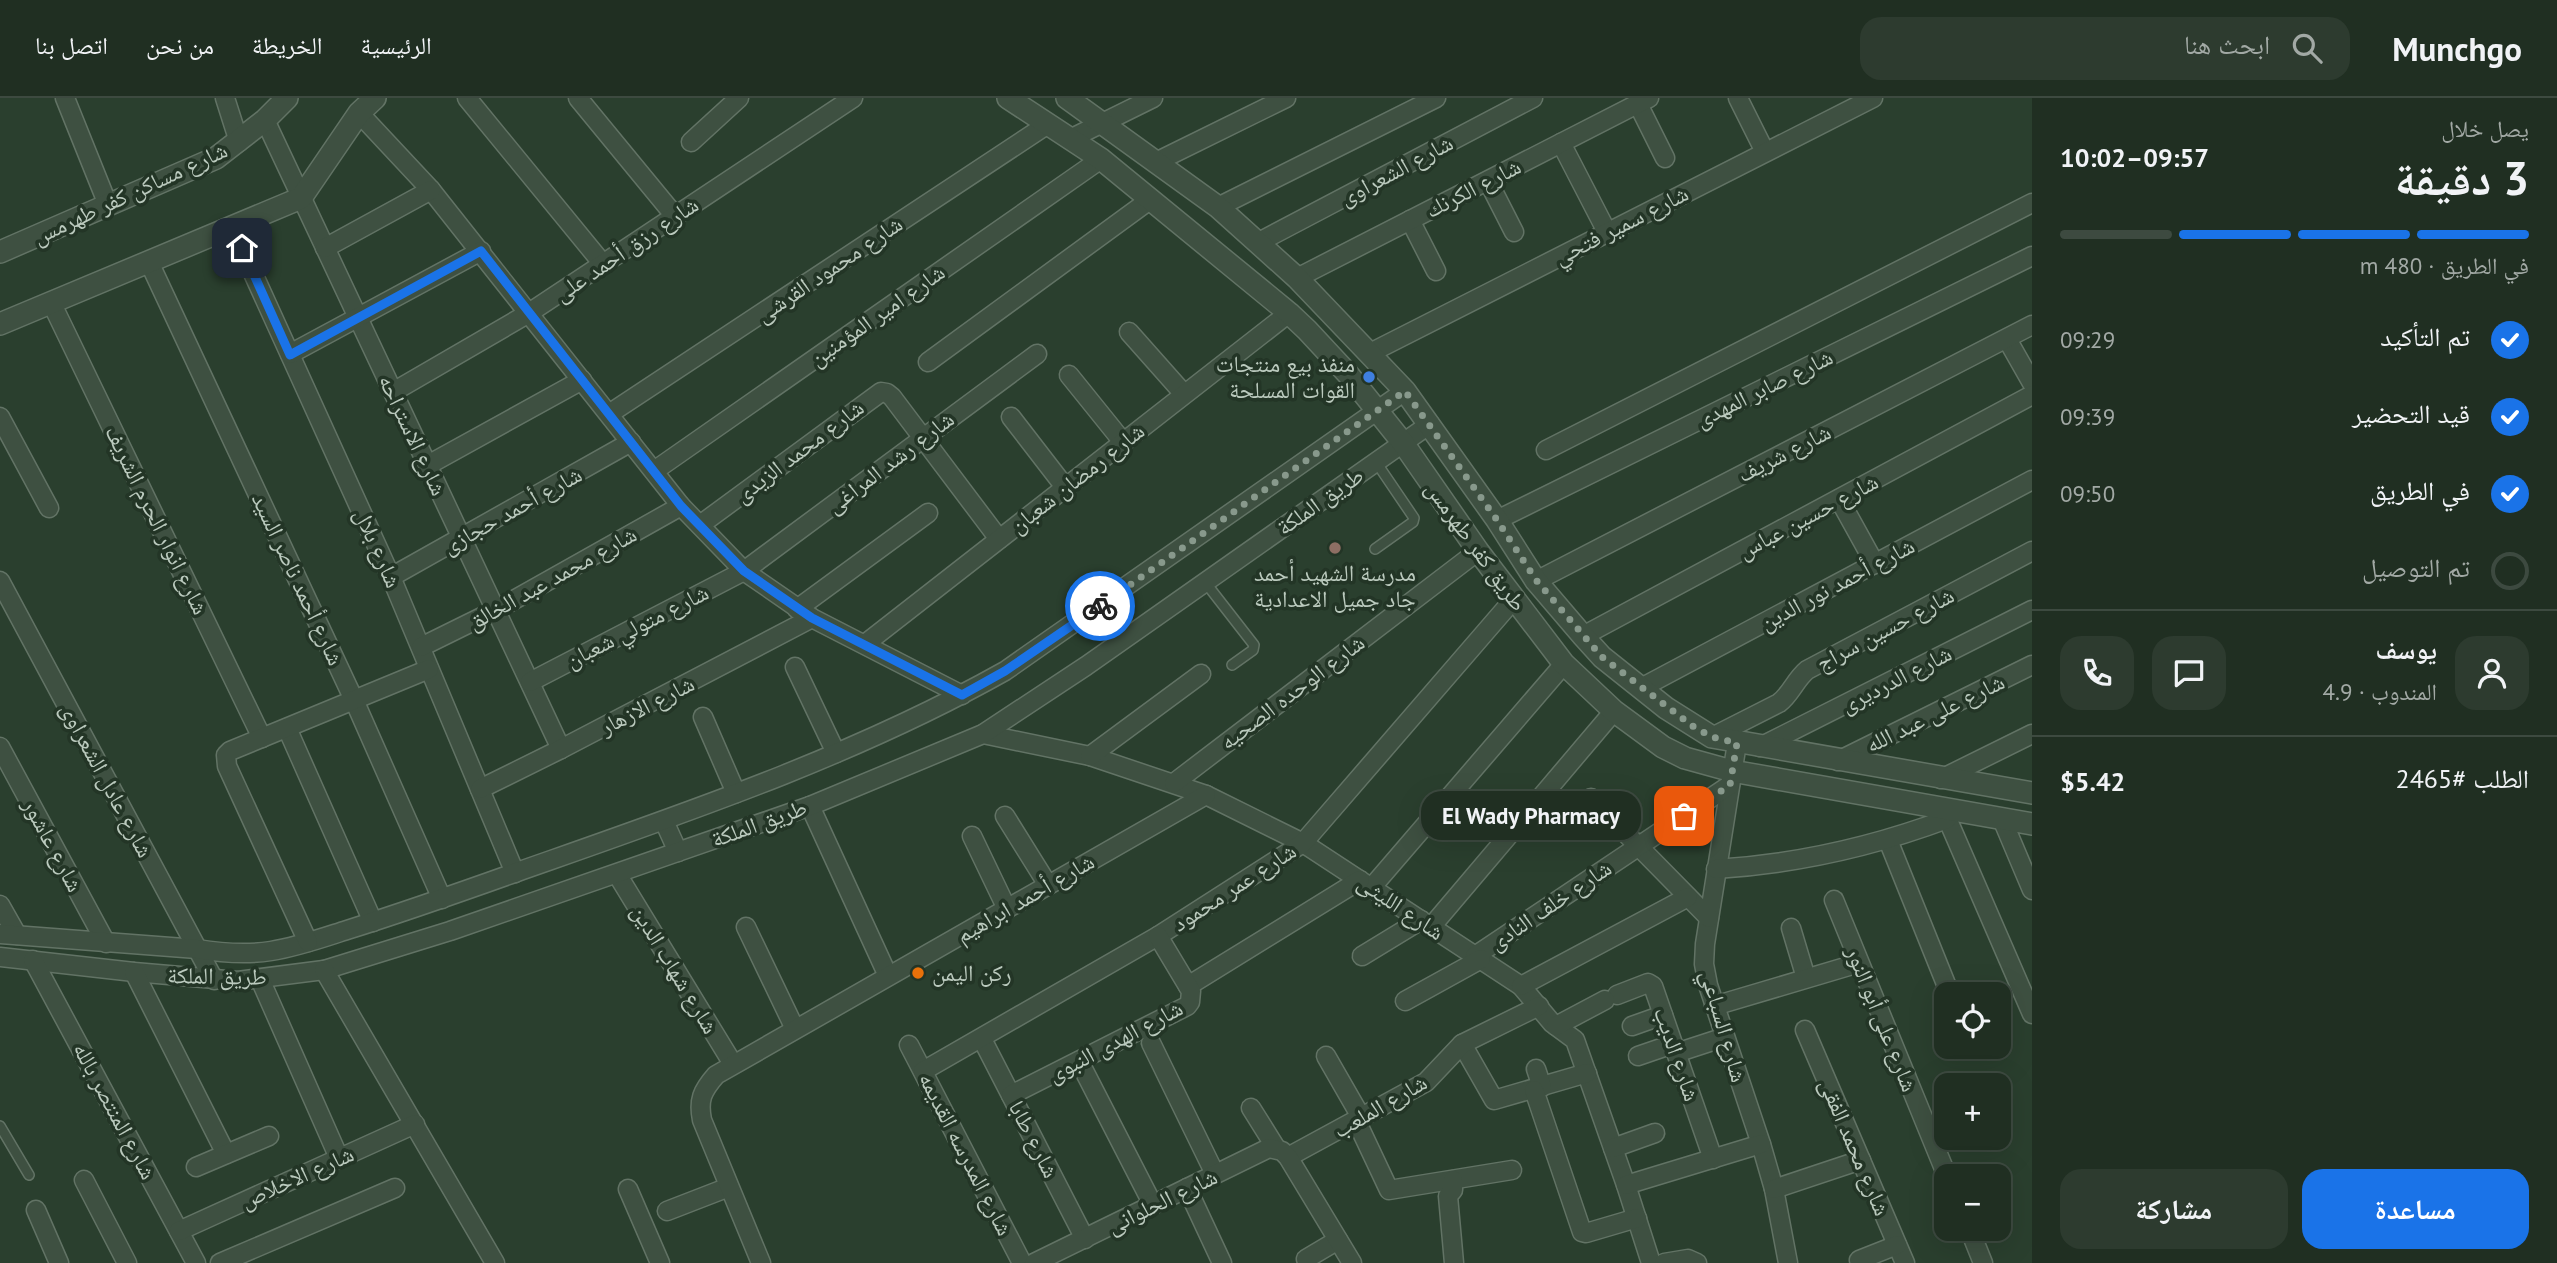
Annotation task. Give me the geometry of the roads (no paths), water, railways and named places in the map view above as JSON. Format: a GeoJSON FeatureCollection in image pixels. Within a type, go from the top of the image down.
{"type":"FeatureCollection","features":[{"type":"Feature","properties":{"kind":"street"},"geometry":{"type":"LineString","coordinates":[[65,98],[108,205]]}},
{"type":"Feature","properties":{"kind":"street"},"geometry":{"type":"LineString","coordinates":[[225,98],[239,142]]}},
{"type":"Feature","properties":{"kind":"street","name":"شارع مساكن كفر طهرمس"},"geometry":{"type":"LineString","coordinates":[[0,252],[216,158],[265,121],[287,98]]}},
{"type":"Feature","properties":{"kind":"street"},"geometry":{"type":"LineString","coordinates":[[0,324],[301,198],[359,113],[374,98]]}},
{"type":"Feature","properties":{"kind":"street"},"geometry":{"type":"LineString","coordinates":[[467,98],[603,264]]}},
{"type":"Feature","properties":{"kind":"street"},"geometry":{"type":"LineString","coordinates":[[578,98],[675,216]]}},
{"type":"Feature","properties":{"kind":"street"},"geometry":{"type":"LineString","coordinates":[[691,142],[739,98]]}},
{"type":"Feature","properties":{"kind":"street","name":"شارع رزق أحمد على"},"geometry":{"type":"LineString","coordinates":[[393,393],[529,313],[853,98]]}},
{"type":"Feature","properties":{"kind":"street","name":"طريق كفر طهرمس"},"geometry":{"type":"LineString","coordinates":[[1008,98],[1101,159],[1289,313],[1347,373],[1378,411],[1513,600],[1564,664],[1614,710],[1663,747],[1731,778],[1945,814],[2032,824]]}},
{"type":"Feature","properties":{"kind":"street"},"geometry":{"type":"LineString","coordinates":[[1070,139],[1153,98]]}},
{"type":"Feature","properties":{"kind":"street"},"geometry":{"type":"LineString","coordinates":[[1158,161],[1286,98]]}},
{"type":"Feature","properties":{"kind":"street"},"geometry":{"type":"LineString","coordinates":[[1218,207],[1436,98]]}},
{"type":"Feature","properties":{"kind":"street","name":"شارع الشعراوى"},"geometry":{"type":"LineString","coordinates":[[1259,242],[1533,98]]}},
{"type":"Feature","properties":{"kind":"street"},"geometry":{"type":"LineString","coordinates":[[1738,98],[1765,152]]}},
{"type":"Feature","properties":{"kind":"street","name":"شارع سمير فتحي"},"geometry":{"type":"LineString","coordinates":[[1370,353],[1873,98]]}},
{"type":"Feature","properties":{"kind":"street","name":"طريق كفر طهرمس"},"geometry":{"type":"LineString","coordinates":[[1073,99],[1218,207],[1297,278],[1405,391],[1497,520],[1536,580],[1583,636],[1602,657],[1675,715],[1712,737],[1737,743],[2032,793]]}},
{"type":"Feature","properties":{"kind":"street"},"geometry":{"type":"LineString","coordinates":[[1643,101],[1665,158]]}},
{"type":"Feature","properties":{"kind":"street","name":"شارع الكرنك"},"geometry":{"type":"LineString","coordinates":[[1297,278],[1643,101]]}},
{"type":"Feature","properties":{"kind":"street"},"geometry":{"type":"LineString","coordinates":[[359,113],[431,190],[481,251],[681,506],[744,571],[805,614],[962,695]]}},
{"type":"Feature","properties":{"kind":"street","name":"شارع الاستراحه"},"geometry":{"type":"LineString","coordinates":[[265,121],[561,749]]}},
{"type":"Feature","properties":{"kind":"street","name":"شارع محمود القرشى"},"geometry":{"type":"LineString","coordinates":[[609,414],[1048,124]]}},
{"type":"Feature","properties":{"kind":"street"},"geometry":{"type":"LineString","coordinates":[[1561,143],[1607,232]]}},
{"type":"Feature","properties":{"kind":"street","name":"شارع امير المؤمنين"},"geometry":{"type":"LineString","coordinates":[[654,471],[1101,159]]}},
{"type":"Feature","properties":{"kind":"street"},"geometry":{"type":"LineString","coordinates":[[1488,181],[1514,232]]}},
{"type":"Feature","properties":{"kind":"street"},"geometry":{"type":"LineString","coordinates":[[325,248],[431,190]]}},
{"type":"Feature","properties":{"kind":"street"},"geometry":{"type":"LineString","coordinates":[[928,362],[1151,199]]}},
{"type":"Feature","properties":{"kind":"street"},"geometry":{"type":"LineString","coordinates":[[1546,450],[2032,203]]}},
{"type":"Feature","properties":{"kind":"street"},"geometry":{"type":"LineString","coordinates":[[1410,220],[1436,271]]}},
{"type":"Feature","properties":{"kind":"street","name":"شارع بلال"},"geometry":{"type":"LineString","coordinates":[[232,227],[391,578],[515,873]]}},
{"type":"Feature","properties":{"kind":"street"},"geometry":{"type":"LineString","coordinates":[[290,355],[481,251]]}},
{"type":"Feature","properties":{"kind":"street","name":"شارع صابر المهدى"},"geometry":{"type":"LineString","coordinates":[[1497,520],[2032,256]]}},
{"type":"Feature","properties":{"kind":"street","name":"شارع أحمد ناصر السيد"},"geometry":{"type":"LineString","coordinates":[[149,262],[355,700],[442,899]]}},
{"type":"Feature","properties":{"kind":"street","name":"شارع انوار الحرم الشريف"},"geometry":{"type":"LineString","coordinates":[[51,302],[262,738]]}},
{"type":"Feature","properties":{"kind":"street","name":"شارع رمضان شعبان"},"geometry":{"type":"LineString","coordinates":[[864,644],[1289,313]]}},
{"type":"Feature","properties":{"kind":"street","name":"شارع شريف"},"geometry":{"type":"LineString","coordinates":[[1536,580],[2032,325]]}},
{"type":"Feature","properties":{"kind":"street"},"geometry":{"type":"LineString","coordinates":[[1129,332],[1184,394]]}},
{"type":"Feature","properties":{"kind":"street"},"geometry":{"type":"LineString","coordinates":[[2007,339],[2032,383]]}},
{"type":"Feature","properties":{"kind":"street","name":"شارع رشد المراغى"},"geometry":{"type":"LineString","coordinates":[[744,571],[1037,354]]}},
{"type":"Feature","properties":{"kind":"street"},"geometry":{"type":"LineString","coordinates":[[1069,375],[1124,442]]}},
{"type":"Feature","properties":{"kind":"street"},"geometry":{"type":"LineString","coordinates":[[428,465],[582,380]]}},
{"type":"Feature","properties":{"kind":"street","name":"طريق الملكة"},"geometry":{"type":"LineString","coordinates":[[8,934],[245,953],[270,951],[373,922],[664,821],[836,752],[962,695],[1039,648],[1405,391]]}},
{"type":"Feature","properties":{"kind":"street","name":"شارع محمد الزيدى"},"geometry":{"type":"LineString","coordinates":[[700,525],[881,392],[892,397],[923,438]]}},
{"type":"Feature","properties":{"kind":"street","name":"شارع حسين عباس"},"geometry":{"type":"LineString","coordinates":[[1583,636],[2032,396]]}},
{"type":"Feature","properties":{"kind":"street"},"geometry":{"type":"LineString","coordinates":[[0,417],[49,508]]}},
{"type":"Feature","properties":{"kind":"street"},"geometry":{"type":"LineString","coordinates":[[1011,417],[1065,488]]}},
{"type":"Feature","properties":{"kind":"street","name":"طريق الملكة"},"geometry":{"type":"LineString","coordinates":[[0,957],[214,980],[260,979],[324,970],[450,931],[810,806],[983,734],[1086,666],[1430,424]]}},
{"type":"Feature","properties":{"kind":"street"},"geometry":{"type":"LineString","coordinates":[[923,438],[999,539]]}},
{"type":"Feature","properties":{"kind":"street","name":"شارع أحمد حجازى"},"geometry":{"type":"LineString","coordinates":[[391,578],[632,443]]}},
{"type":"Feature","properties":{"kind":"street","name":"شارع أحمد نور الدين"},"geometry":{"type":"LineString","coordinates":[[1641,688],[2032,480]]}},
{"type":"Feature","properties":{"kind":"street"},"geometry":{"type":"LineString","coordinates":[[1839,499],[1875,564]]}},
{"type":"Feature","properties":{"kind":"street","name":"شارع محمد عبد الخالق"},"geometry":{"type":"LineString","coordinates":[[421,647],[496,610],[681,506]]}},
{"type":"Feature","properties":{"kind":"street","name":"شارع الازهار"},"geometry":{"type":"LineString","coordinates":[[480,789],[561,749],[805,614],[928,513]]}},
{"type":"Feature","properties":{"kind":"street","name":"شارع الوحده الصحيه"},"geometry":{"type":"LineString","coordinates":[[1174,783],[1478,551]]}},
{"type":"Feature","properties":{"kind":"street","name":"شارع حسين سراج"},"geometry":{"type":"LineString","coordinates":[[1712,737],[1779,704],[1807,670],[2032,551]]}},
{"type":"Feature","properties":{"kind":"street","name":"شارع متولي شعبان"},"geometry":{"type":"LineString","coordinates":[[530,682],[744,571]]}},
{"type":"Feature","properties":{"kind":"street","name":"شارع عادل الشعراوى"},"geometry":{"type":"LineString","coordinates":[[0,581],[214,980]]}},
{"type":"Feature","properties":{"kind":"street","name":"شارع عمر محمود"},"geometry":{"type":"LineString","coordinates":[[923,1071],[1158,936],[1303,843],[1513,600]]}},
{"type":"Feature","properties":{"kind":"street","name":"شارع الدرديرى"},"geometry":{"type":"LineString","coordinates":[[1760,747],[2032,610]]}},
{"type":"Feature","properties":{"kind":"street"},"geometry":{"type":"LineString","coordinates":[[1188,986],[1366,883],[1564,664]]}},
{"type":"Feature","properties":{"kind":"street","name":"شارع على عبد الله"},"geometry":{"type":"LineString","coordinates":[[1838,761],[2032,665]]}},
{"type":"Feature","properties":{"kind":"street"},"geometry":{"type":"LineString","coordinates":[[795,667],[836,752]]}},
{"type":"Feature","properties":{"kind":"street"},"geometry":{"type":"LineString","coordinates":[[308,942],[227,766],[226,755],[429,669]]}},
{"type":"Feature","properties":{"kind":"street"},"geometry":{"type":"LineString","coordinates":[[1090,756],[1201,674]]}},
{"type":"Feature","properties":{"kind":"street"},"geometry":{"type":"LineString","coordinates":[[1362,956],[1426,923],[1614,710]]}},
{"type":"Feature","properties":{"kind":"street"},"geometry":{"type":"LineString","coordinates":[[702,717],[736,793]]}},
{"type":"Feature","properties":{"kind":"street"},"geometry":{"type":"LineString","coordinates":[[287,728],[373,922]]}},
{"type":"Feature","properties":{"kind":"street","name":"شارع الليثى"},"geometry":{"type":"LineString","coordinates":[[983,734],[1090,756],[1206,795],[1303,843],[1521,986],[1556,1026],[1574,1040],[1606,1109],[1613,1148],[1651,1263]]}},
{"type":"Feature","properties":{"kind":"street"},"geometry":{"type":"LineString","coordinates":[[1941,779],[2032,734]]}},
{"type":"Feature","properties":{"kind":"street","name":"شارع السباعي"},"geometry":{"type":"LineString","coordinates":[[1737,743],[1716,869],[1704,964],[1714,1006],[1774,1189],[1788,1263]]}},
{"type":"Feature","properties":{"kind":"street","name":"شارع عاشور"},"geometry":{"type":"LineString","coordinates":[[0,747],[106,943]]}},
{"type":"Feature","properties":{"kind":"street","name":"شارع خلف النادى"},"geometry":{"type":"LineString","coordinates":[[1405,1001],[1478,957],[1731,778]]}},
{"type":"Feature","properties":{"kind":"street","name":"شارع أحمد ابراهيم"},"geometry":{"type":"LineString","coordinates":[[729,1186],[702,1120],[699,1106],[702,1091],[716,1075],[1206,795]]}},
{"type":"Feature","properties":{"kind":"street"},"geometry":{"type":"LineString","coordinates":[[1591,799],[1709,918]]}},
{"type":"Feature","properties":{"kind":"street"},"geometry":{"type":"LineString","coordinates":[[810,806],[888,976]]}},
{"type":"Feature","properties":{"kind":"street"},"geometry":{"type":"LineString","coordinates":[[1716,869],[1802,860],[1888,840],[1945,814],[2032,1014]]}},
{"type":"Feature","properties":{"kind":"street"},"geometry":{"type":"LineString","coordinates":[[1005,816],[1048,885]]}},
{"type":"Feature","properties":{"kind":"street"},"geometry":{"type":"LineString","coordinates":[[2002,819],[2032,890]]}},
{"type":"Feature","properties":{"kind":"street"},"geometry":{"type":"LineString","coordinates":[[664,821],[678,852]]}},
{"type":"Feature","properties":{"kind":"street"},"geometry":{"type":"LineString","coordinates":[[972,836],[1007,909]]}},
{"type":"Feature","properties":{"kind":"street"},"geometry":{"type":"LineString","coordinates":[[1888,840],[1945,982]]}},
{"type":"Feature","properties":{"kind":"street","name":"شارع شهاب الدين"},"geometry":{"type":"LineString","coordinates":[[617,874],[733,1064]]}},
{"type":"Feature","properties":{"kind":"street"},"geometry":{"type":"LineString","coordinates":[[1521,986],[1688,897]]}},
{"type":"Feature","properties":{"kind":"street","name":"شارع على أبو النور"},"geometry":{"type":"LineString","coordinates":[[1834,900],[1942,1164]]}},
{"type":"Feature","properties":{"kind":"street"},"geometry":{"type":"LineString","coordinates":[[0,905],[8,934]]}},
{"type":"Feature","properties":{"kind":"street"},"geometry":{"type":"LineString","coordinates":[[746,928],[795,1029]]}},
{"type":"Feature","properties":{"kind":"street"},"geometry":{"type":"LineString","coordinates":[[1791,928],[1806,978]]}},
{"type":"Feature","properties":{"kind":"street","name":"شارع الهدى النبوى"},"geometry":{"type":"LineString","coordinates":[[1011,1095],[1187,1006],[1192,997],[1188,986],[1158,936]]}},
{"type":"Feature","properties":{"kind":"street","name":"شارع المنتصر بالله"},"geometry":{"type":"LineString","coordinates":[[33,960],[196,1263]]}},
{"type":"Feature","properties":{"kind":"street"},"geometry":{"type":"LineString","coordinates":[[1714,1006],[1859,962]]}},
{"type":"Feature","properties":{"kind":"street"},"geometry":{"type":"LineString","coordinates":[[324,970],[495,1263]]}},
{"type":"Feature","properties":{"kind":"street"},"geometry":{"type":"LineString","coordinates":[[134,972],[226,1154]]}},
{"type":"Feature","properties":{"kind":"street"},"geometry":{"type":"LineString","coordinates":[[260,979],[339,1158]]}},
{"type":"Feature","properties":{"kind":"street","name":"شارع الديب"},"geometry":{"type":"LineString","coordinates":[[1556,1026],[1611,998],[1651,983],[1713,1158]]}},
{"type":"Feature","properties":{"kind":"street","name":"شارع الملعب"},"geometry":{"type":"LineString","coordinates":[[1282,1152],[1359,1119],[1426,1082],[1462,1044],[1539,1006]]}},
{"type":"Feature","properties":{"kind":"street"},"geometry":{"type":"LineString","coordinates":[[1632,1026],[1663,1015]]}},
{"type":"Feature","properties":{"kind":"street","name":"شارع محمد الفقى"},"geometry":{"type":"LineString","coordinates":[[1805,1030],[1905,1263]]}},
{"type":"Feature","properties":{"kind":"street"},"geometry":{"type":"LineString","coordinates":[[1638,1056],[1725,1037]]}},
{"type":"Feature","properties":{"kind":"street","name":"شارع طابا"},"geometry":{"type":"LineString","coordinates":[[982,1039],[1086,1239]]}},
{"type":"Feature","properties":{"kind":"street"},"geometry":{"type":"LineString","coordinates":[[1151,1043],[1215,1174]]}},
{"type":"Feature","properties":{"kind":"street"},"geometry":{"type":"LineString","coordinates":[[1462,1044],[1494,1100],[1587,1073]]}},
{"type":"Feature","properties":{"kind":"street","name":"شارع المدرسه القديمه"},"geometry":{"type":"LineString","coordinates":[[909,1045],[1022,1263]]}},
{"type":"Feature","properties":{"kind":"street"},"geometry":{"type":"LineString","coordinates":[[1326,1056],[1359,1119],[1389,1190],[1512,1170]]}},
{"type":"Feature","properties":{"kind":"street"},"geometry":{"type":"LineString","coordinates":[[1079,1061],[1153,1205]]}},
{"type":"Feature","properties":{"kind":"street"},"geometry":{"type":"LineString","coordinates":[[1536,1069],[1538,1088],[1582,1232],[1587,1233],[1637,1218]]}},
{"type":"Feature","properties":{"kind":"street"},"geometry":{"type":"LineString","coordinates":[[1251,1108],[1352,1263]]}},
{"type":"Feature","properties":{"kind":"street","name":"شارع الاخلاص"},"geometry":{"type":"LineString","coordinates":[[179,1231],[415,1124]]}},
{"type":"Feature","properties":{"kind":"street"},"geometry":{"type":"LineString","coordinates":[[1613,1148],[1655,1133]]}},
{"type":"Feature","properties":{"kind":"street"},"geometry":{"type":"LineString","coordinates":[[196,1167],[269,1136]]}},
{"type":"Feature","properties":{"kind":"street"},"geometry":{"type":"LineString","coordinates":[[1626,1185],[1761,1144]]}},
{"type":"Feature","properties":{"kind":"street","name":"شارع الحلوانى"},"geometry":{"type":"LineString","coordinates":[[1034,1263],[1054,1259],[1086,1239],[1263,1150],[1282,1152]]}},
{"type":"Feature","properties":{"kind":"street"},"geometry":{"type":"LineString","coordinates":[[1774,1189],[1861,1160]]}},
{"type":"Feature","properties":{"kind":"street"},"geometry":{"type":"LineString","coordinates":[[84,1180],[127,1263]]}},
{"type":"Feature","properties":{"kind":"street"},"geometry":{"type":"LineString","coordinates":[[1453,1180],[1454,1190],[1448,1196],[1454,1263]]}},
{"type":"Feature","properties":{"kind":"street"},"geometry":{"type":"LineString","coordinates":[[667,1211],[729,1186],[761,1263]]}},
{"type":"Feature","properties":{"kind":"street"},"geometry":{"type":"LineString","coordinates":[[220,1263],[395,1188]]}},
{"type":"Feature","properties":{"kind":"street"},"geometry":{"type":"LineString","coordinates":[[1187,1188],[1223,1263]]}},
{"type":"Feature","properties":{"kind":"street"},"geometry":{"type":"LineString","coordinates":[[628,1189],[660,1263]]}},
{"type":"Feature","properties":{"kind":"street"},"geometry":{"type":"LineString","coordinates":[[36,1210],[59,1263]]}},
{"type":"Feature","properties":{"kind":"street"},"geometry":{"type":"LineString","coordinates":[[1306,1259],[1338,1240]]}},
{"type":"Feature","properties":{"kind":"street"},"geometry":{"type":"LineString","coordinates":[[1974,1241],[1983,1263]]}},
{"type":"Feature","properties":{"kind":"street"},"geometry":{"type":"LineString","coordinates":[[1859,1259],[1898,1245]]}},
{"type":"Feature","properties":{"kind":"street"},"geometry":{"type":"LineString","coordinates":[[1664,1263],[1688,1259],[1697,1263]]}},
{"type":"Feature","properties":{"kind":"lane"},"geometry":{"type":"LineString","coordinates":[[1375,550],[1413,520],[1412,514],[1376,462]]}},
{"type":"Feature","properties":{"kind":"lane"},"geometry":{"type":"LineString","coordinates":[[1205,582],[1254,645],[1253,650],[1232,665]]}},
{"type":"Feature","properties":{"kind":"lane"},"geometry":{"type":"LineString","coordinates":[[0,1126],[29,1174]]}},
{"type":"Feature","properties":{"kind":"place","name":"منفذ بيع منتجات القوات المسلحة"},"geometry":{"type":"Point","coordinates":[1369,377]}},
{"type":"Feature","properties":{"kind":"place","name":"مدرسة الشهيد أحمد جاد جميل الاعدادية"},"geometry":{"type":"Point","coordinates":[1335,548]}},
{"type":"Feature","properties":{"kind":"place","name":"El Wady Pharmacy"},"geometry":{"type":"Point","coordinates":[1684,816]}},
{"type":"Feature","properties":{"kind":"place","name":"ركن اليمن"},"geometry":{"type":"Point","coordinates":[918,973]}}]}
